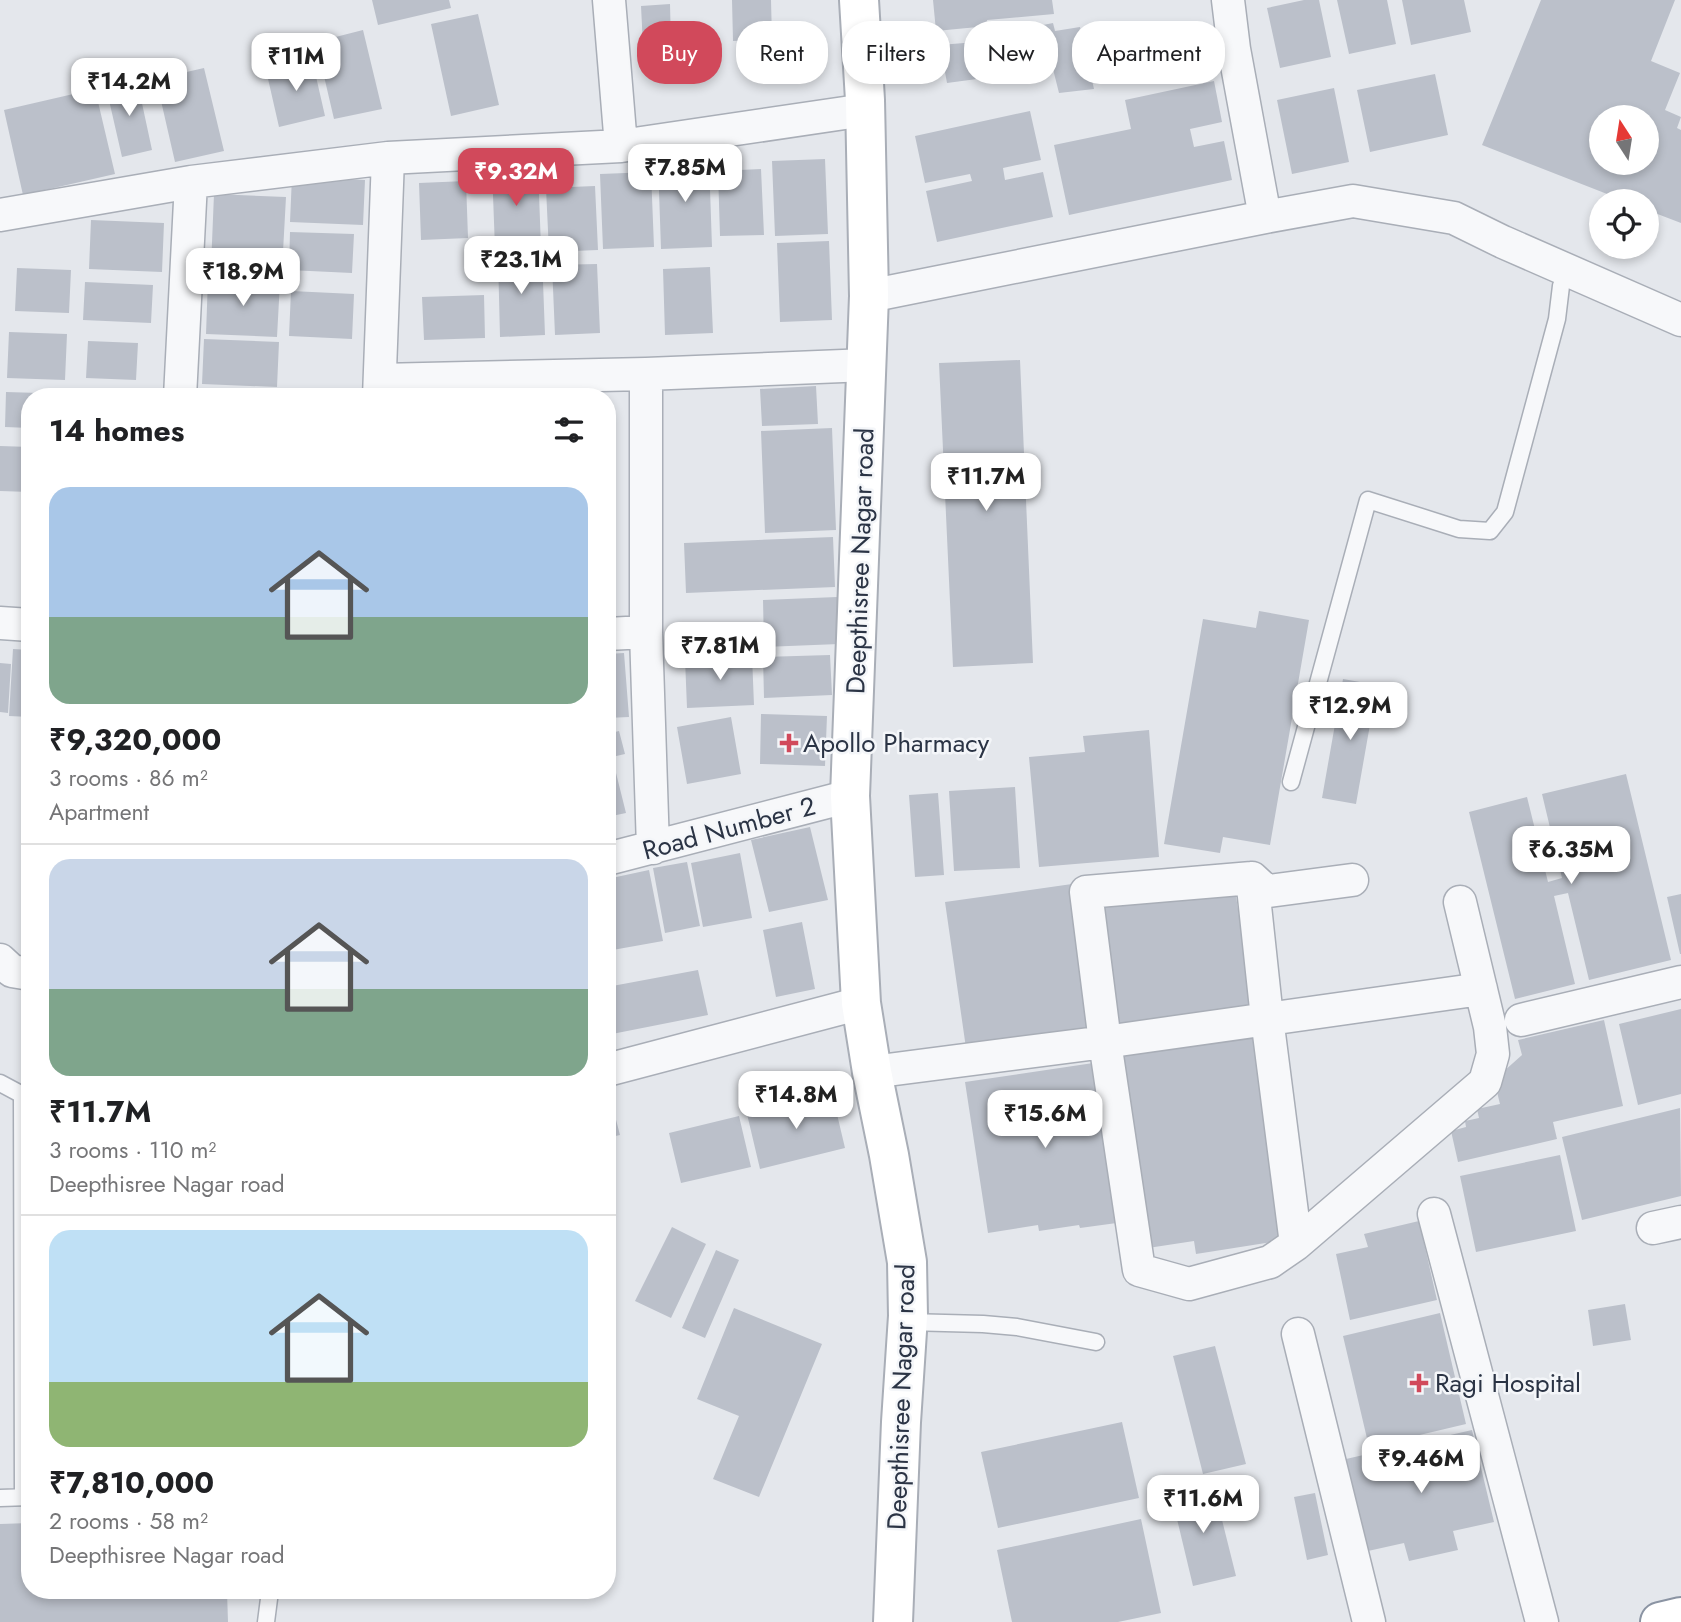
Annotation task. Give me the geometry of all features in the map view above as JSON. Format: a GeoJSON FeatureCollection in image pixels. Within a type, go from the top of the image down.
{"type":"FeatureCollection","features":[{"type":"Feature","properties":{"kind":"main road","name":"Deepthisree Nagar road"},"geometry":{"type":"LineString","coordinates":[[859,0],[860,21]]}},
{"type":"Feature","properties":{"kind":"main road","name":"Deepthisree Nagar road"},"geometry":{"type":"LineString","coordinates":[[863,84],[869,296],[868,365],[850,796],[861,1003],[907,1262],[907,1319],[893,1622]]}},
{"type":"Feature","properties":{"kind":"main road"},"geometry":{"type":"LineString","coordinates":[[1660,1622],[1681,1617]]}},
{"type":"Feature","properties":{"kind":"street"},"geometry":{"type":"LineString","coordinates":[[609,0],[621,146]]}},
{"type":"Feature","properties":{"kind":"street"},"geometry":{"type":"LineString","coordinates":[[1228,0],[1234,49],[1265,217]]}},
{"type":"Feature","properties":{"kind":"street"},"geometry":{"type":"LineString","coordinates":[[0,215],[191,182],[388,158],[621,146],[865,110]]}},
{"type":"Feature","properties":{"kind":"street"},"geometry":{"type":"LineString","coordinates":[[379,388],[388,158]]}},
{"type":"Feature","properties":{"kind":"street"},"geometry":{"type":"LineString","coordinates":[[180,388],[191,182]]}},
{"type":"Feature","properties":{"kind":"street"},"geometry":{"type":"LineString","coordinates":[[869,296],[1353,201],[1454,218],[1681,320]]}},
{"type":"Feature","properties":{"kind":"street"},"geometry":{"type":"LineString","coordinates":[[397,388],[868,365]]}},
{"type":"Feature","properties":{"kind":"street"},"geometry":{"type":"LineString","coordinates":[[646,374],[646,632],[653,848]]}},
{"type":"Feature","properties":{"kind":"street"},"geometry":{"type":"LineString","coordinates":[[0,623],[21,624]]}},
{"type":"Feature","properties":{"kind":"street"},"geometry":{"type":"LineString","coordinates":[[616,634],[646,632]]}},
{"type":"Feature","properties":{"kind":"street","name":"Road Number 2"},"geometry":{"type":"LineString","coordinates":[[616,857],[850,796]]}},
{"type":"Feature","properties":{"kind":"street"},"geometry":{"type":"LineString","coordinates":[[1251,878],[1296,1244]]}},
{"type":"Feature","properties":{"kind":"street"},"geometry":{"type":"LineString","coordinates":[[1352,880],[1269,891],[1251,878],[1086,892],[1139,1270],[1189,1284],[1270,1262],[1296,1244],[1485,1082],[1493,1054],[1490,1027],[1460,902]]}},
{"type":"Feature","properties":{"kind":"street"},"geometry":{"type":"LineString","coordinates":[[0,960],[12,971],[21,972]]}},
{"type":"Feature","properties":{"kind":"street"},"geometry":{"type":"LineString","coordinates":[[1521,1020],[1681,982]]}},
{"type":"Feature","properties":{"kind":"street"},"geometry":{"type":"LineString","coordinates":[[872,1072],[1481,989]]}},
{"type":"Feature","properties":{"kind":"street"},"geometry":{"type":"LineString","coordinates":[[616,1068],[861,1003]]}},
{"type":"Feature","properties":{"kind":"street"},"geometry":{"type":"LineString","coordinates":[[1434,1214],[1542,1622]]}},
{"type":"Feature","properties":{"kind":"street"},"geometry":{"type":"LineString","coordinates":[[1298,1334],[1369,1622]]}},
{"type":"Feature","properties":{"kind":"lane"},"geometry":{"type":"LineString","coordinates":[[1291,782],[1368,500],[1459,530],[1490,531],[1505,512],[1557,318],[1561,286],[1568,270]]}},
{"type":"Feature","properties":{"kind":"lane"},"geometry":{"type":"LineString","coordinates":[[0,1083],[21,1095]]}},
{"type":"Feature","properties":{"kind":"lane"},"geometry":{"type":"LineString","coordinates":[[907,1319],[1017,1327],[1096,1342]]}},
{"type":"Feature","properties":{"kind":"lane"},"geometry":{"type":"LineString","coordinates":[[0,1498],[21,1497]]}},
{"type":"Feature","properties":{"kind":"lane"},"geometry":{"type":"LineString","coordinates":[[266,1622],[269,1599]]}},
{"type":"Feature","properties":{"kind":"building"},"geometry":{"type":"Polygon","coordinates":[[[372,0],[449,0],[451,8],[378,25],[372,0]]]}},
{"type":"Feature","properties":{"kind":"building"},"geometry":{"type":"Polygon","coordinates":[[[732,0],[771,0],[772,21],[736,21],[736,41],[733,41],[732,0]]]}},
{"type":"Feature","properties":{"kind":"building"},"geometry":{"type":"Polygon","coordinates":[[[933,0],[1052,0],[1054,14],[964,21],[964,28],[950,30],[950,21],[935,21],[933,0]]]}},
{"type":"Feature","properties":{"kind":"building"},"geometry":{"type":"Polygon","coordinates":[[[1304,0],[1319,0],[1331,57],[1280,68],[1267,8],[1304,0]]]}},
{"type":"Feature","properties":{"kind":"building"},"geometry":{"type":"Polygon","coordinates":[[[1337,0],[1387,0],[1396,44],[1349,54],[1337,0]]]}},
{"type":"Feature","properties":{"kind":"building"},"geometry":{"type":"Polygon","coordinates":[[[1402,0],[1464,0],[1471,32],[1411,45],[1402,0]]]}},
{"type":"Feature","properties":{"kind":"building"},"geometry":{"type":"Polygon","coordinates":[[[1541,0],[1675,0],[1651,61],[1680,73],[1665,110],[1681,117],[1677,128],[1681,130],[1681,223],[1659,215],[1659,189],[1594,189],[1482,145],[1541,0]]]}},
{"type":"Feature","properties":{"kind":"building"},"geometry":{"type":"Polygon","coordinates":[[[670,4],[670,21],[642,21],[641,6],[670,4]]]}},
{"type":"Feature","properties":{"kind":"building"},"geometry":{"type":"Polygon","coordinates":[[[478,14],[499,105],[451,116],[431,24],[478,14]]]}},
{"type":"Feature","properties":{"kind":"building"},"geometry":{"type":"Polygon","coordinates":[[[1072,28],[1072,84],[1093,84],[1094,89],[1059,93],[1057,84],[1058,31],[1072,28]]]}},
{"type":"Feature","properties":{"kind":"building"},"geometry":{"type":"Polygon","coordinates":[[[363,30],[382,109],[334,119],[316,42],[363,30]]]}},
{"type":"Feature","properties":{"kind":"building"},"geometry":{"type":"Polygon","coordinates":[[[964,43],[964,81],[950,83],[950,44],[964,43]]]}},
{"type":"Feature","properties":{"kind":"building"},"geometry":{"type":"Polygon","coordinates":[[[312,59],[325,116],[279,127],[266,70],[312,59]]]}},
{"type":"Feature","properties":{"kind":"building"},"geometry":{"type":"Polygon","coordinates":[[[204,68],[224,151],[175,162],[156,79],[204,68]]]}},
{"type":"Feature","properties":{"kind":"building"},"geometry":{"type":"Polygon","coordinates":[[[1435,74],[1448,135],[1370,152],[1357,90],[1435,74]]]}},
{"type":"Feature","properties":{"kind":"building"},"geometry":{"type":"Polygon","coordinates":[[[137,80],[152,150],[122,157],[106,87],[137,80]]]}},
{"type":"Feature","properties":{"kind":"building"},"geometry":{"type":"Polygon","coordinates":[[[1200,84],[1215,84],[1222,122],[1190,129],[1194,147],[1224,141],[1232,180],[1069,215],[1054,145],[1131,129],[1125,100],[1200,84]]]}},
{"type":"Feature","properties":{"kind":"building"},"geometry":{"type":"Polygon","coordinates":[[[1334,88],[1349,162],[1292,174],[1277,100],[1334,88]]]}},
{"type":"Feature","properties":{"kind":"building"},"geometry":{"type":"Polygon","coordinates":[[[95,89],[115,174],[23,195],[4,110],[95,89]]]}},
{"type":"Feature","properties":{"kind":"building"},"geometry":{"type":"Polygon","coordinates":[[[1030,111],[1041,160],[1003,168],[1005,180],[1043,172],[1053,217],[937,242],[926,191],[972,181],[970,174],[925,183],[915,136],[1030,111]]]}},
{"type":"Feature","properties":{"kind":"building"},"geometry":{"type":"Polygon","coordinates":[[[825,159],[828,234],[775,236],[772,161],[825,159]]]}},
{"type":"Feature","properties":{"kind":"building"},"geometry":{"type":"Polygon","coordinates":[[[709,160],[712,247],[661,249],[658,162],[709,160]]]}},
{"type":"Feature","properties":{"kind":"building"},"geometry":{"type":"Polygon","coordinates":[[[538,167],[541,248],[495,249],[492,168],[538,167]]]}},
{"type":"Feature","properties":{"kind":"building"},"geometry":{"type":"Polygon","coordinates":[[[761,169],[764,235],[720,236],[718,171],[761,169]]]}},
{"type":"Feature","properties":{"kind":"building"},"geometry":{"type":"Polygon","coordinates":[[[651,172],[654,247],[603,249],[600,174],[651,172]]]}},
{"type":"Feature","properties":{"kind":"building"},"geometry":{"type":"Polygon","coordinates":[[[292,176],[365,180],[363,225],[290,222],[292,176]]]}},
{"type":"Feature","properties":{"kind":"building"},"geometry":{"type":"Polygon","coordinates":[[[466,181],[468,238],[421,240],[419,183],[466,181]]]}},
{"type":"Feature","properties":{"kind":"building"},"geometry":{"type":"Polygon","coordinates":[[[595,186],[598,250],[549,252],[546,188],[595,186]]]}},
{"type":"Feature","properties":{"kind":"building"},"geometry":{"type":"Polygon","coordinates":[[[214,194],[286,197],[282,270],[211,267],[214,194]]]}},
{"type":"Feature","properties":{"kind":"building"},"geometry":{"type":"Polygon","coordinates":[[[91,220],[164,223],[162,272],[89,269],[91,220]]]}},
{"type":"Feature","properties":{"kind":"building"},"geometry":{"type":"Polygon","coordinates":[[[290,232],[354,234],[352,273],[289,270],[290,232]]]}},
{"type":"Feature","properties":{"kind":"building"},"geometry":{"type":"Polygon","coordinates":[[[829,241],[832,320],[780,322],[777,243],[829,241]]]}},
{"type":"Feature","properties":{"kind":"building"},"geometry":{"type":"Polygon","coordinates":[[[542,255],[545,335],[500,337],[498,257],[542,255]]]}},
{"type":"Feature","properties":{"kind":"building"},"geometry":{"type":"Polygon","coordinates":[[[597,264],[600,333],[555,335],[552,265],[597,264]]]}},
{"type":"Feature","properties":{"kind":"building"},"geometry":{"type":"Polygon","coordinates":[[[710,267],[713,333],[665,335],[663,269],[710,267]]]}},
{"type":"Feature","properties":{"kind":"building"},"geometry":{"type":"Polygon","coordinates":[[[17,268],[71,270],[69,313],[15,311],[17,268]]]}},
{"type":"Feature","properties":{"kind":"building"},"geometry":{"type":"Polygon","coordinates":[[[208,279],[280,282],[277,337],[206,334],[208,279]]]}},
{"type":"Feature","properties":{"kind":"building"},"geometry":{"type":"Polygon","coordinates":[[[85,282],[153,285],[151,323],[83,320],[85,282]]]}},
{"type":"Feature","properties":{"kind":"building"},"geometry":{"type":"Polygon","coordinates":[[[291,291],[354,294],[352,339],[289,336],[291,291]]]}},
{"type":"Feature","properties":{"kind":"building"},"geometry":{"type":"Polygon","coordinates":[[[484,295],[485,338],[424,340],[422,297],[484,295]]]}},
{"type":"Feature","properties":{"kind":"building"},"geometry":{"type":"Polygon","coordinates":[[[9,332],[67,334],[65,380],[7,378],[9,332]]]}},
{"type":"Feature","properties":{"kind":"building"},"geometry":{"type":"Polygon","coordinates":[[[204,339],[279,342],[277,387],[202,384],[204,339]]]}},
{"type":"Feature","properties":{"kind":"building"},"geometry":{"type":"Polygon","coordinates":[[[88,341],[138,343],[136,380],[86,378],[88,341]]]}},
{"type":"Feature","properties":{"kind":"building"},"geometry":{"type":"Polygon","coordinates":[[[1020,360],[1033,663],[953,667],[939,363],[1020,360]]]}},
{"type":"Feature","properties":{"kind":"building"},"geometry":{"type":"Polygon","coordinates":[[[816,386],[818,424],[762,426],[760,389],[816,386]]]}},
{"type":"Feature","properties":{"kind":"building"},"geometry":{"type":"Polygon","coordinates":[[[6,392],[21,392],[21,428],[5,427],[6,392]]]}},
{"type":"Feature","properties":{"kind":"building"},"geometry":{"type":"Polygon","coordinates":[[[832,428],[836,530],[765,533],[761,431],[832,428]]]}},
{"type":"Feature","properties":{"kind":"building"},"geometry":{"type":"Polygon","coordinates":[[[0,446],[21,447],[21,492],[0,491],[0,446]]]}},
{"type":"Feature","properties":{"kind":"building"},"geometry":{"type":"Polygon","coordinates":[[[833,537],[835,587],[686,593],[684,543],[833,537]]]}},
{"type":"Feature","properties":{"kind":"building"},"geometry":{"type":"Polygon","coordinates":[[[837,597],[839,644],[764,647],[763,600],[837,597]]]}},
{"type":"Feature","properties":{"kind":"building"},"geometry":{"type":"Polygon","coordinates":[[[1259,611],[1309,620],[1270,845],[1223,837],[1220,853],[1164,844],[1203,619],[1256,628],[1259,611]]]}},
{"type":"Feature","properties":{"kind":"building"},"geometry":{"type":"Polygon","coordinates":[[[13,649],[21,649],[21,717],[9,716],[13,649]]]}},
{"type":"Feature","properties":{"kind":"building"},"geometry":{"type":"Polygon","coordinates":[[[616,653],[624,653],[629,717],[616,718],[616,653]]]}},
{"type":"Feature","properties":{"kind":"building"},"geometry":{"type":"Polygon","coordinates":[[[830,655],[832,695],[764,698],[763,657],[830,655]]]}},
{"type":"Feature","properties":{"kind":"building"},"geometry":{"type":"Polygon","coordinates":[[[752,656],[754,705],[687,708],[685,659],[752,656]]]}},
{"type":"Feature","properties":{"kind":"building"},"geometry":{"type":"Polygon","coordinates":[[[0,663],[11,664],[8,713],[0,712],[0,663]]]}},
{"type":"Feature","properties":{"kind":"building"},"geometry":{"type":"Polygon","coordinates":[[[1343,679],[1377,685],[1356,804],[1322,798],[1343,679]]]}},
{"type":"Feature","properties":{"kind":"building"},"geometry":{"type":"Polygon","coordinates":[[[761,714],[827,716],[825,766],[760,764],[761,714]]]}},
{"type":"Feature","properties":{"kind":"building"},"geometry":{"type":"Polygon","coordinates":[[[731,717],[741,774],[687,784],[677,727],[731,717]]]}},
{"type":"Feature","properties":{"kind":"building"},"geometry":{"type":"Polygon","coordinates":[[[1149,730],[1159,857],[1039,867],[1029,757],[1085,752],[1083,736],[1149,730]]]}},
{"type":"Feature","properties":{"kind":"building"},"geometry":{"type":"Polygon","coordinates":[[[619,731],[625,754],[616,756],[616,732],[619,731]]]}},
{"type":"Feature","properties":{"kind":"building"},"geometry":{"type":"Polygon","coordinates":[[[616,773],[626,813],[616,815],[616,773]]]}},
{"type":"Feature","properties":{"kind":"building"},"geometry":{"type":"Polygon","coordinates":[[[1626,774],[1671,960],[1589,980],[1568,893],[1554,896],[1575,984],[1515,999],[1469,812],[1527,797],[1548,882],[1562,878],[1542,794],[1626,774]]]}},
{"type":"Feature","properties":{"kind":"building"},"geometry":{"type":"Polygon","coordinates":[[[1015,787],[1020,868],[954,871],[949,791],[1015,787]]]}},
{"type":"Feature","properties":{"kind":"building"},"geometry":{"type":"Polygon","coordinates":[[[938,793],[944,875],[915,877],[909,795],[938,793]]]}},
{"type":"Feature","properties":{"kind":"building"},"geometry":{"type":"Polygon","coordinates":[[[810,827],[828,900],[769,912],[751,840],[810,827]]]}},
{"type":"Feature","properties":{"kind":"building"},"geometry":{"type":"Polygon","coordinates":[[[740,853],[752,918],[703,927],[691,863],[740,853]]]}},
{"type":"Feature","properties":{"kind":"building"},"geometry":{"type":"Polygon","coordinates":[[[687,862],[700,926],[665,933],[653,868],[687,862]]]}},
{"type":"Feature","properties":{"kind":"building"},"geometry":{"type":"Polygon","coordinates":[[[649,870],[663,941],[616,949],[616,877],[649,870]]]}},
{"type":"Feature","properties":{"kind":"building"},"geometry":{"type":"Polygon","coordinates":[[[1079,883],[1100,1029],[966,1048],[945,902],[1079,883]]]}},
{"type":"Feature","properties":{"kind":"building"},"geometry":{"type":"Polygon","coordinates":[[[1234,883],[1253,1007],[1116,1029],[1097,904],[1234,883]]]}},
{"type":"Feature","properties":{"kind":"building"},"geometry":{"type":"Polygon","coordinates":[[[1681,894],[1681,954],[1680,954],[1667,897],[1681,894]]]}},
{"type":"Feature","properties":{"kind":"building"},"geometry":{"type":"Polygon","coordinates":[[[802,922],[815,989],[776,997],[763,930],[802,922]]]}},
{"type":"Feature","properties":{"kind":"building"},"geometry":{"type":"Polygon","coordinates":[[[698,970],[708,1015],[616,1033],[616,985],[698,970]]]}},
{"type":"Feature","properties":{"kind":"building"},"geometry":{"type":"Polygon","coordinates":[[[1681,1009],[1681,1094],[1638,1105],[1619,1024],[1681,1009]]]}},
{"type":"Feature","properties":{"kind":"building"},"geometry":{"type":"Polygon","coordinates":[[[1604,1020],[1623,1106],[1553,1122],[1557,1139],[1458,1162],[1451,1131],[1466,1127],[1465,1121],[1479,1118],[1477,1109],[1500,1104],[1494,1080],[1522,1055],[1518,1040],[1604,1020]]]}},
{"type":"Feature","properties":{"kind":"building"},"geometry":{"type":"Polygon","coordinates":[[[1253,1033],[1285,1240],[1196,1254],[1194,1241],[1148,1248],[1118,1054],[1253,1033]]]}},
{"type":"Feature","properties":{"kind":"building"},"geometry":{"type":"Polygon","coordinates":[[[1100,1062],[1124,1222],[1039,1231],[1038,1225],[988,1233],[965,1082],[1100,1062]]]}},
{"type":"Feature","properties":{"kind":"building"},"geometry":{"type":"Polygon","coordinates":[[[832,1093],[845,1148],[760,1169],[747,1114],[832,1093]]]}},
{"type":"Feature","properties":{"kind":"building"},"geometry":{"type":"Polygon","coordinates":[[[1680,1108],[1681,1196],[1582,1220],[1562,1137],[1680,1108]]]}},
{"type":"Feature","properties":{"kind":"building"},"geometry":{"type":"Polygon","coordinates":[[[739,1116],[751,1167],[681,1183],[669,1133],[739,1116]]]}},
{"type":"Feature","properties":{"kind":"building"},"geometry":{"type":"Polygon","coordinates":[[[616,1120],[620,1135],[616,1136],[616,1120]]]}},
{"type":"Feature","properties":{"kind":"building"},"geometry":{"type":"Polygon","coordinates":[[[1560,1155],[1576,1231],[1476,1252],[1460,1176],[1560,1155]]]}},
{"type":"Feature","properties":{"kind":"building"},"geometry":{"type":"Polygon","coordinates":[[[1419,1221],[1437,1300],[1350,1320],[1336,1254],[1368,1247],[1364,1234],[1419,1221]]]}},
{"type":"Feature","properties":{"kind":"building"},"geometry":{"type":"Polygon","coordinates":[[[672,1227],[706,1244],[671,1318],[635,1301],[672,1227]]]}},
{"type":"Feature","properties":{"kind":"building"},"geometry":{"type":"Polygon","coordinates":[[[716,1250],[739,1260],[705,1338],[682,1328],[716,1250]]]}},
{"type":"Feature","properties":{"kind":"building"},"geometry":{"type":"Polygon","coordinates":[[[1625,1304],[1631,1340],[1593,1346],[1588,1310],[1625,1304]]]}},
{"type":"Feature","properties":{"kind":"building"},"geometry":{"type":"Polygon","coordinates":[[[734,1308],[822,1344],[759,1497],[713,1479],[739,1416],[697,1399],[734,1308]]]}},
{"type":"Feature","properties":{"kind":"building"},"geometry":{"type":"Polygon","coordinates":[[[1440,1313],[1466,1424],[1369,1447],[1343,1336],[1440,1313]]]}},
{"type":"Feature","properties":{"kind":"building"},"geometry":{"type":"Polygon","coordinates":[[[1215,1346],[1246,1464],[1203,1474],[1173,1356],[1215,1346]]]}},
{"type":"Feature","properties":{"kind":"building"},"geometry":{"type":"Polygon","coordinates":[[[1122,1422],[1139,1498],[998,1528],[981,1452],[1122,1422]]]}},
{"type":"Feature","properties":{"kind":"building"},"geometry":{"type":"Polygon","coordinates":[[[1472,1430],[1494,1522],[1453,1531],[1458,1550],[1409,1561],[1404,1543],[1368,1551],[1346,1459],[1472,1430]]]}},
{"type":"Feature","properties":{"kind":"building"},"geometry":{"type":"Polygon","coordinates":[[[1213,1484],[1236,1576],[1193,1586],[1171,1494],[1213,1484]]]}},
{"type":"Feature","properties":{"kind":"building"},"geometry":{"type":"Polygon","coordinates":[[[1315,1493],[1328,1555],[1307,1560],[1294,1497],[1315,1493]]]}},
{"type":"Feature","properties":{"kind":"building"},"geometry":{"type":"Polygon","coordinates":[[[1141,1519],[1161,1613],[1118,1622],[1012,1622],[997,1550],[1141,1519]]]}},
{"type":"Feature","properties":{"kind":"building"},"geometry":{"type":"Polygon","coordinates":[[[21,1523],[21,1599],[227,1599],[228,1622],[0,1622],[0,1524],[21,1523]]]}},
{"type":"Feature","properties":{"kind":"place","name":"Apollo Pharmacy"},"geometry":{"type":"Point","coordinates":[789,743]}},
{"type":"Feature","properties":{"kind":"place","name":"Ragi Hospital"},"geometry":{"type":"Point","coordinates":[1419,1383]}}]}
